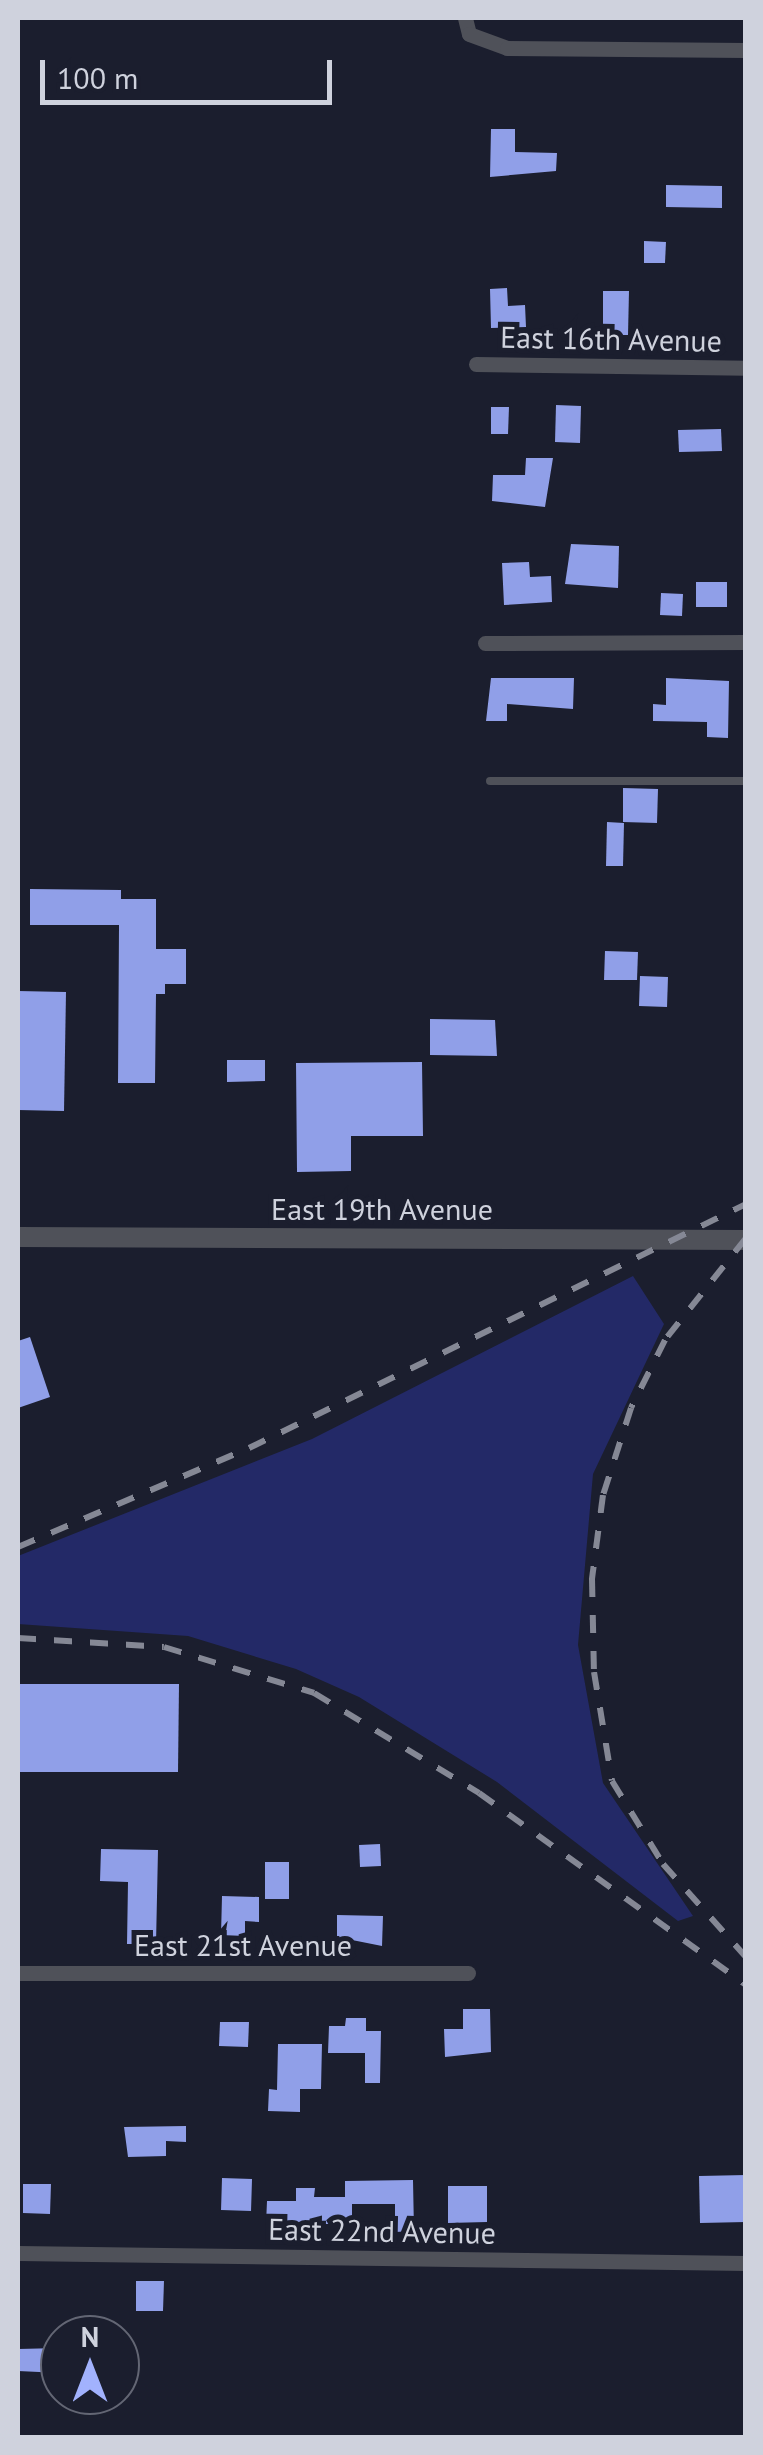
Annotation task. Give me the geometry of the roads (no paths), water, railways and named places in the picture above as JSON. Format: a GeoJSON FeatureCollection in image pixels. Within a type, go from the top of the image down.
{"type":"FeatureCollection","features":[{"type":"Feature","properties":{"kind":"street"},"geometry":{"type":"LineString","coordinates":[[467,26],[508,48],[746,50]]}},
{"type":"Feature","properties":{"kind":"street","name":"East 16th Avenue"},"geometry":{"type":"LineString","coordinates":[[476,364],[746,368]]}},
{"type":"Feature","properties":{"kind":"street"},"geometry":{"type":"LineString","coordinates":[[485,643],[746,642]]}},
{"type":"Feature","properties":{"kind":"street","name":"East 19th Avenue"},"geometry":{"type":"LineString","coordinates":[[18,1237],[746,1240]]}},
{"type":"Feature","properties":{"kind":"street","name":"East 21st Avenue"},"geometry":{"type":"LineString","coordinates":[[18,1973],[468,1972]]}},
{"type":"Feature","properties":{"kind":"street","name":"East 22nd Avenue"},"geometry":{"type":"LineString","coordinates":[[18,2253],[746,2264]]}},
{"type":"Feature","properties":{"kind":"lane"},"geometry":{"type":"LineString","coordinates":[[490,781],[746,781]]}},
{"type":"Feature","properties":{"kind":"railway"},"geometry":{"type":"LineString","coordinates":[[18,1547],[249,1448],[746,1204]]}},
{"type":"Feature","properties":{"kind":"railway"},"geometry":{"type":"LineString","coordinates":[[746,1238],[665,1340],[631,1408],[603,1495],[592,1579],[594,1672],[612,1781],[663,1864],[746,1957]]}},
{"type":"Feature","properties":{"kind":"railway"},"geometry":{"type":"LineString","coordinates":[[18,1638],[164,1647],[314,1693],[479,1793],[746,1985]]}}]}
